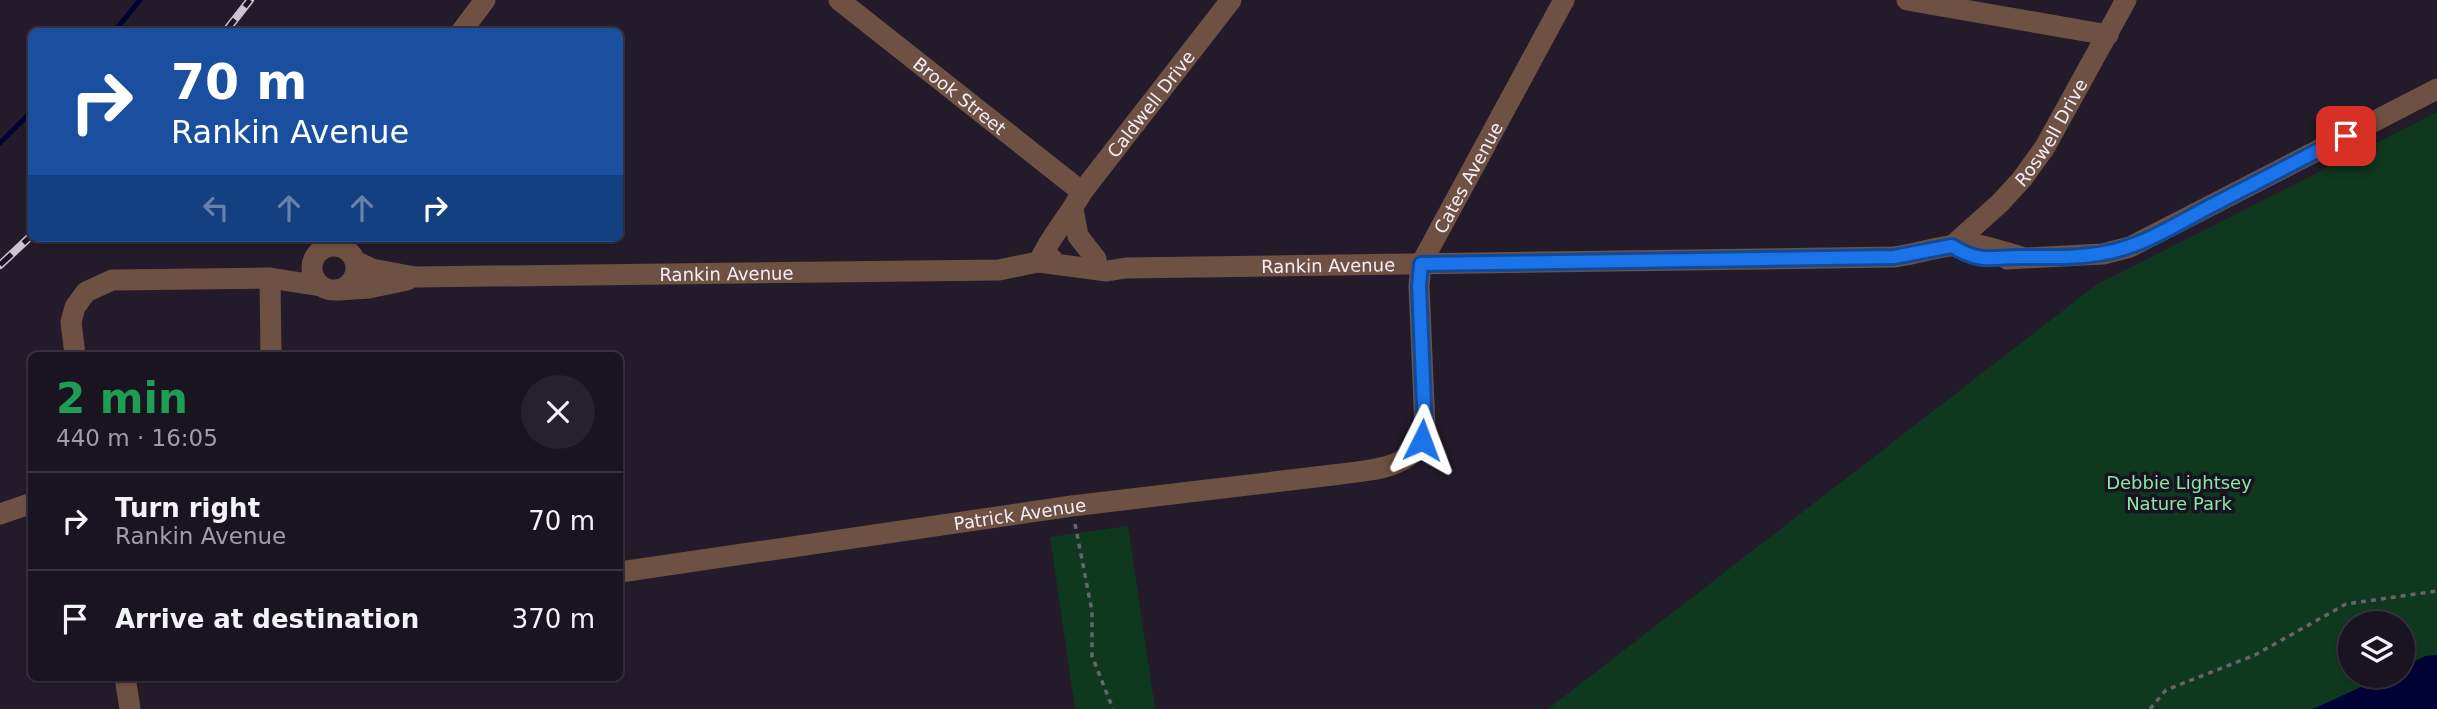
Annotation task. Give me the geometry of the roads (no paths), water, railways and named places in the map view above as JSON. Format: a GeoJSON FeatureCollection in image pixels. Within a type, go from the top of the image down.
{"type":"FeatureCollection","features":[{"type":"Feature","properties":{"kind":"street"},"geometry":{"type":"LineString","coordinates":[[464,28],[485,0]]}},
{"type":"Feature","properties":{"kind":"street","name":"Caldwell Drive"},"geometry":{"type":"LineString","coordinates":[[1039,262],[1055,232],[1077,201],[1231,0]]}},
{"type":"Feature","properties":{"kind":"street","name":"Cates Avenue"},"geometry":{"type":"LineString","coordinates":[[1417,450],[1425,429],[1419,286],[1421,264],[1564,0]]}},
{"type":"Feature","properties":{"kind":"street"},"geometry":{"type":"LineString","coordinates":[[1907,0],[2108,35]]}},
{"type":"Feature","properties":{"kind":"street","name":"Roswell Drive"},"geometry":{"type":"LineString","coordinates":[[1952,246],[2000,203],[2022,179],[2045,147],[2126,0]]}},
{"type":"Feature","properties":{"kind":"street","name":"Brook Street"},"geometry":{"type":"LineString","coordinates":[[850,3],[1077,201]]}},
{"type":"Feature","properties":{"kind":"street","name":"Rankin Avenue"},"geometry":{"type":"LineString","coordinates":[[1039,262],[1107,271],[1126,268],[1894,257],[1969,244],[2021,257],[2103,254],[2130,247],[2437,89]]}},
{"type":"Feature","properties":{"kind":"street"},"geometry":{"type":"LineString","coordinates":[[1077,201],[1078,236],[1096,259]]}},
{"type":"Feature","properties":{"kind":"street"},"geometry":{"type":"LineString","coordinates":[[337,246],[345,249],[355,276],[351,283],[330,288],[314,277],[315,251],[337,246]]}},
{"type":"Feature","properties":{"kind":"street","name":"Rankin Avenue"},"geometry":{"type":"LineString","coordinates":[[345,249],[372,269],[415,277],[999,270],[1069,256],[1107,260],[1126,268]]}},
{"type":"Feature","properties":{"kind":"street","name":"Rankin Avenue"},"geometry":{"type":"LineString","coordinates":[[270,278],[315,251]]}},
{"type":"Feature","properties":{"kind":"street","name":"Rankin Avenue"},"geometry":{"type":"LineString","coordinates":[[75,352],[71,322],[75,307],[86,292],[111,280],[270,278],[330,288],[369,288],[415,277]]}},
{"type":"Feature","properties":{"kind":"street"},"geometry":{"type":"LineString","coordinates":[[270,278],[271,352]]}},
{"type":"Feature","properties":{"kind":"street","name":"Patrick Avenue"},"geometry":{"type":"LineString","coordinates":[[623,572],[1072,506],[1373,469],[1400,462],[1417,450]]}},
{"type":"Feature","properties":{"kind":"street"},"geometry":{"type":"LineString","coordinates":[[0,514],[28,504]]}},
{"type":"Feature","properties":{"kind":"street"},"geometry":{"type":"LineString","coordinates":[[126,681],[130,709]]}},
{"type":"Feature","properties":{"kind":"waterway"},"geometry":{"type":"LineString","coordinates":[[117,28],[140,0]]}},
{"type":"Feature","properties":{"kind":"waterway"},"geometry":{"type":"LineString","coordinates":[[0,143],[28,115]]}},
{"type":"Feature","properties":{"kind":"railway"},"geometry":{"type":"LineString","coordinates":[[228,28],[250,0]]}},
{"type":"Feature","properties":{"kind":"railway"},"geometry":{"type":"LineString","coordinates":[[0,265],[28,239]]}},
{"type":"Feature","properties":{"kind":"park label","name":"Debbie Lightsey Nature Park"},"geometry":{"type":"Point","coordinates":[2179,492]}}]}
